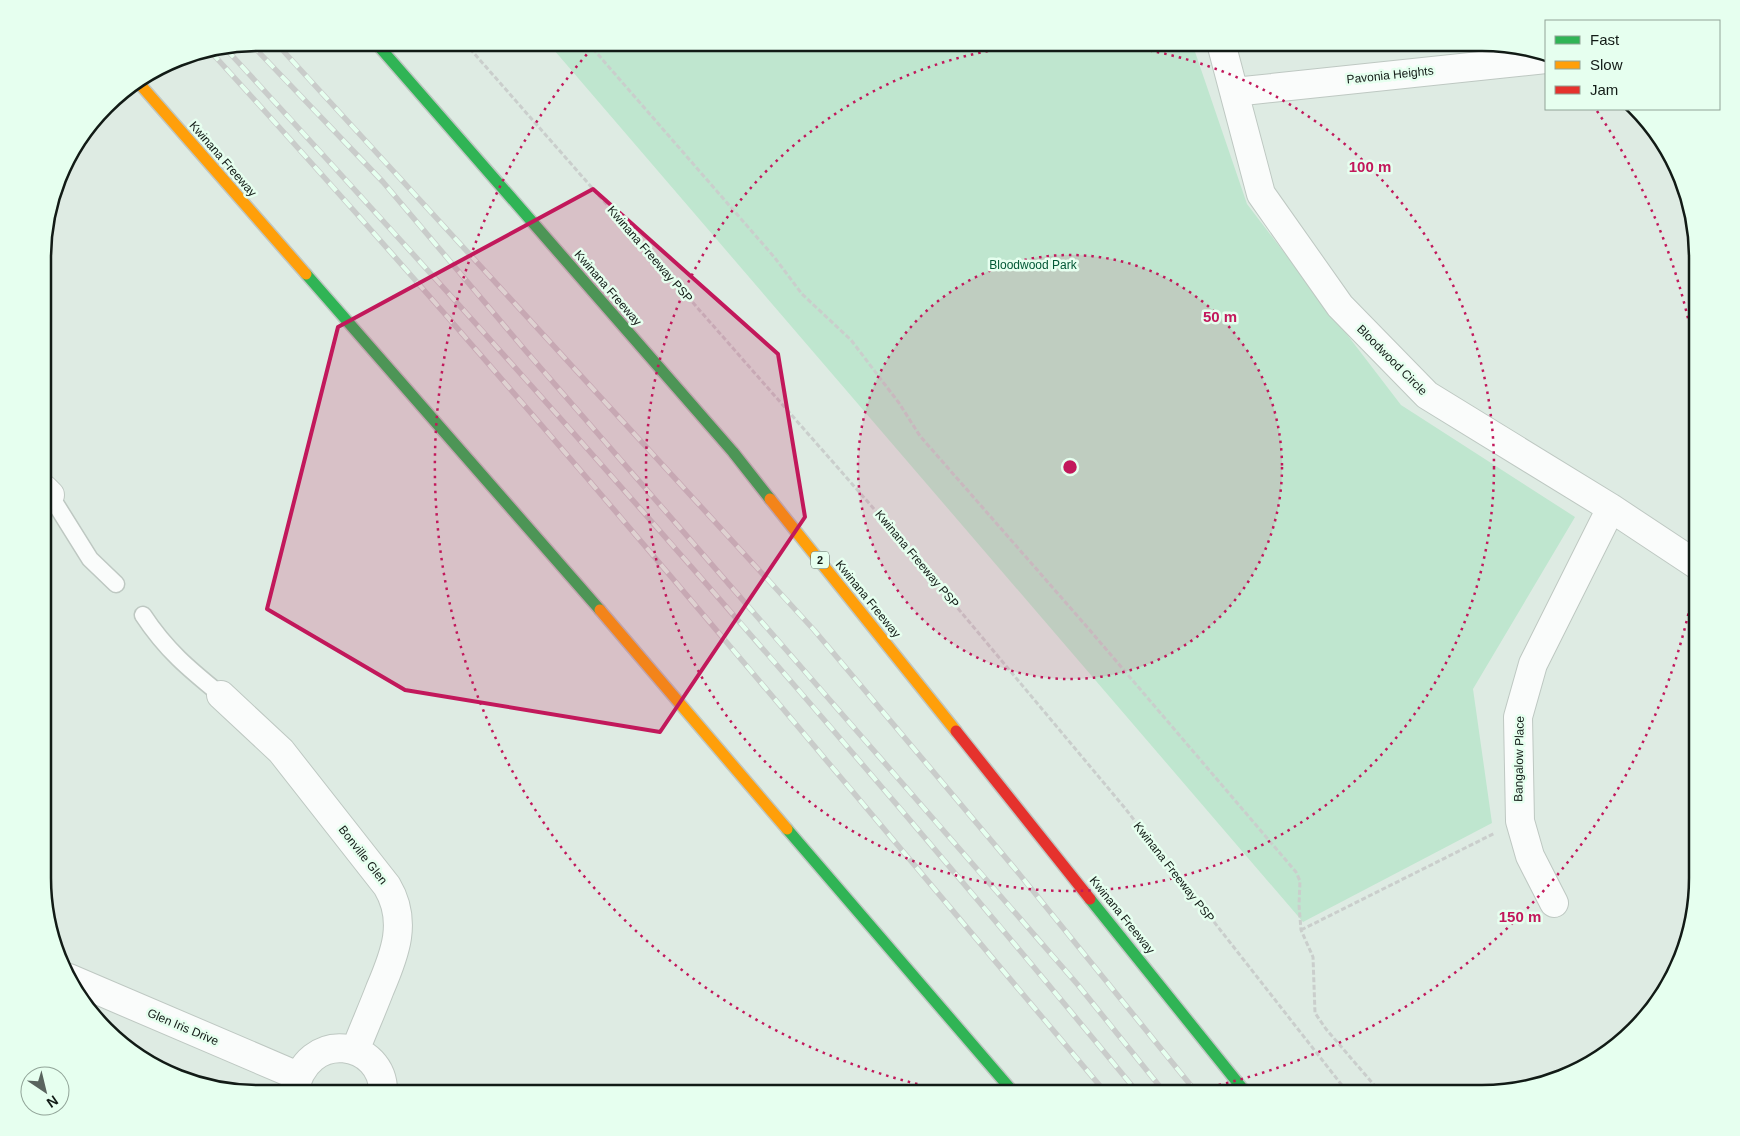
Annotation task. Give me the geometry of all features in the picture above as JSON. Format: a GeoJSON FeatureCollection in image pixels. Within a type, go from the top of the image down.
{"type":"FeatureCollection","features":[{"type":"Feature","properties":{"kind":"highway","name":"Kwinana Freeway"},"geometry":{"type":"LineString","coordinates":[[384,51],[733,452],[1240,1085]]}},
{"type":"Feature","properties":{"kind":"highway","name":"Kwinana Freeway"},"geometry":{"type":"LineString","coordinates":[[142,87],[582,588],[1007,1085]]}},
{"type":"Feature","properties":{"kind":"street","name":"Bloodwood Circle"},"geometry":{"type":"LineString","coordinates":[[1223,51],[1261,194],[1340,306],[1427,396],[1611,508],[1689,560]]}},
{"type":"Feature","properties":{"kind":"street","name":"Pavonia Heights"},"geometry":{"type":"LineString","coordinates":[[1234,92],[1541,60]]}},
{"type":"Feature","properties":{"kind":"street","name":"Bangalow Place"},"geometry":{"type":"LineString","coordinates":[[1554,903],[1530,856],[1520,821],[1518,717],[1533,664],[1611,508]]}},
{"type":"Feature","properties":{"kind":"street","name":"Bonville Glen"},"geometry":{"type":"LineString","coordinates":[[221,695],[281,751],[387,886],[396,904],[399,926],[394,954],[355,1051]]}},
{"type":"Feature","properties":{"kind":"street","name":"Glen Iris Drive"},"geometry":{"type":"LineString","coordinates":[[80,983],[296,1085]]}},
{"type":"Feature","properties":{"kind":"street"},"geometry":{"type":"LineString","coordinates":[[296,1085],[307,1062],[321,1051],[338,1048],[355,1051],[370,1060],[380,1074],[382,1085]]}},
{"type":"Feature","properties":{"kind":"lane"},"geometry":{"type":"LineString","coordinates":[[51,498],[90,559],[116,584]]}},
{"type":"Feature","properties":{"kind":"lane"},"geometry":{"type":"LineString","coordinates":[[143,616],[160,641],[187,668],[221,695]]}},
{"type":"Feature","properties":{"kind":"path","name":"Kwinana Freeway PSP"},"geometry":{"type":"LineString","coordinates":[[473,51],[889,526],[1124,807],[1342,1085]]}},
{"type":"Feature","properties":{"kind":"path"},"geometry":{"type":"LineString","coordinates":[[596,51],[775,258],[802,294],[851,340],[899,403],[920,436],[1088,628],[1296,872],[1300,881],[1299,911],[1301,930],[1313,957],[1316,1013],[1326,1029],[1373,1085]]}},
{"type":"Feature","properties":{"kind":"path"},"geometry":{"type":"LineString","coordinates":[[1301,930],[1520,821]]}},
{"type":"Feature","properties":{"kind":"highlighted area"},"geometry":{"type":"Polygon","coordinates":[[[593,189],[778,354],[805,517],[660,732],[405,690],[267,609],[338,327],[593,189]]]}},
{"type":"Feature","properties":{"kind":"green space","name":"Bloodwood Park"},"geometry":{"type":"Polygon","coordinates":[[[555,51],[1195,51],[1247,204],[1401,405],[1575,517],[1473,689],[1492,823],[1303,922],[555,51]]]}},
{"type":"Feature","properties":{"kind":"railway"},"geometry":{"type":"LineString","coordinates":[[258,51],[383,182],[525,350],[1078,985],[1159,1085]]}},
{"type":"Feature","properties":{"kind":"railway"},"geometry":{"type":"LineString","coordinates":[[283,51],[814,630],[1016,870],[1191,1085]]}},
{"type":"Feature","properties":{"kind":"railway"},"geometry":{"type":"LineString","coordinates":[[230,53],[459,305],[803,695],[1131,1085]]}},
{"type":"Feature","properties":{"kind":"railway"},"geometry":{"type":"LineString","coordinates":[[214,56],[440,308],[664,568],[1099,1085]]}},
{"type":"Feature","properties":{"kind":"traffic: fast"},"geometry":{"type":"LineString","coordinates":[[383,51],[733,452],[770,499]]}},
{"type":"Feature","properties":{"kind":"traffic: fast"},"geometry":{"type":"LineString","coordinates":[[306,274],[600,610]]}},
{"type":"Feature","properties":{"kind":"traffic: fast"},"geometry":{"type":"LineString","coordinates":[[787,829],[1007,1085]]}},
{"type":"Feature","properties":{"kind":"traffic: fast"},"geometry":{"type":"LineString","coordinates":[[1090,899],[1240,1085]]}},
{"type":"Feature","properties":{"kind":"traffic: slow"},"geometry":{"type":"LineString","coordinates":[[142,87],[306,274]]}},
{"type":"Feature","properties":{"kind":"traffic: slow"},"geometry":{"type":"LineString","coordinates":[[770,499],[956,731]]}},
{"type":"Feature","properties":{"kind":"traffic: slow"},"geometry":{"type":"LineString","coordinates":[[600,610],[787,829]]}},
{"type":"Feature","properties":{"kind":"traffic: jam"},"geometry":{"type":"LineString","coordinates":[[956,731],[1090,899]]}}]}
